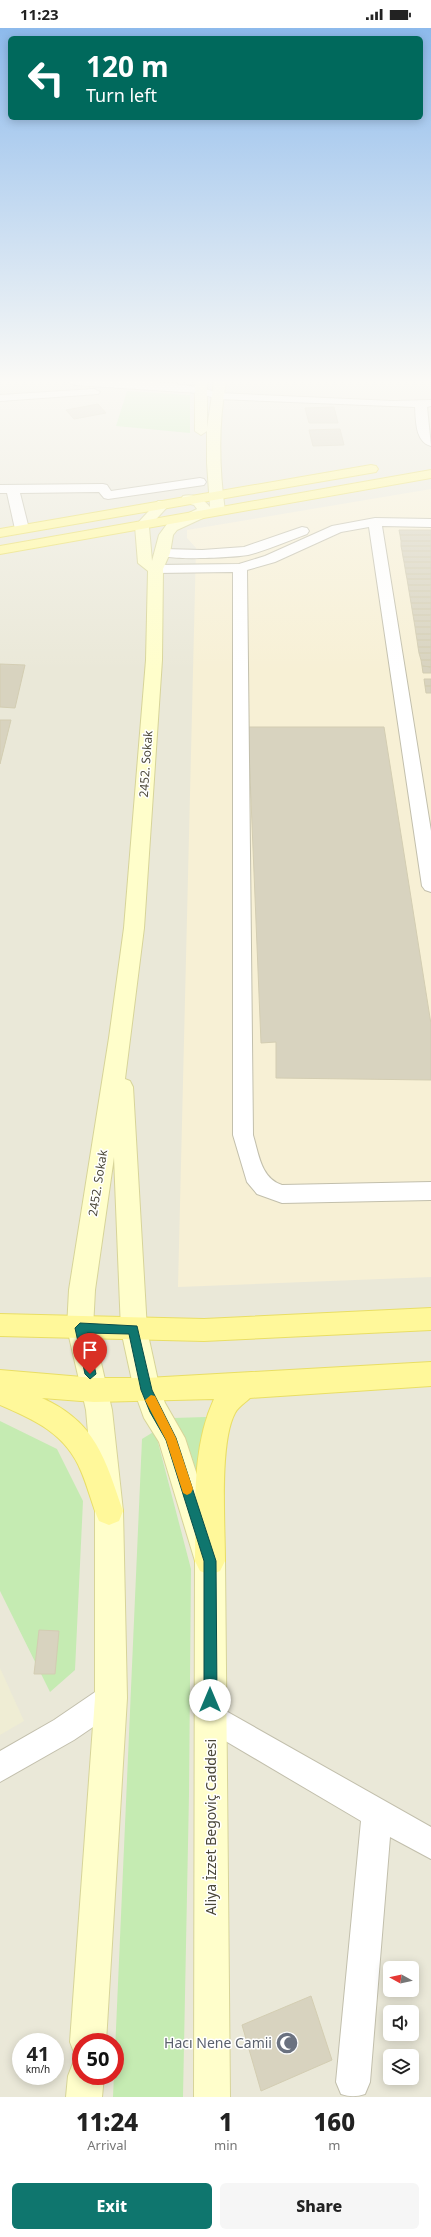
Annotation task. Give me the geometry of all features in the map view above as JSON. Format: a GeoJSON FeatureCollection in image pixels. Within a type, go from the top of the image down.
{"type":"FeatureCollection","features":[{"type":"Feature","properties":{"kind":"main road"},"geometry":{"type":"LineString","coordinates":[[194,498],[200,479]]}},
{"type":"Feature","properties":{"kind":"main road"},"geometry":{"type":"LineString","coordinates":[[215,479],[215,494],[218,511]]}},
{"type":"Feature","properties":{"kind":"main road"},"geometry":{"type":"LineString","coordinates":[[0,533],[309,479]]}},
{"type":"Feature","properties":{"kind":"main road"},"geometry":{"type":"LineString","coordinates":[[0,550],[122,531],[142,532],[198,515],[405,479]]}},
{"type":"Feature","properties":{"kind":"main road"},"geometry":{"type":"LineString","coordinates":[[194,498],[204,505],[205,509],[198,515]]}},
{"type":"Feature","properties":{"kind":"main road"},"geometry":{"type":"LineString","coordinates":[[160,561],[145,563],[142,532],[163,504]]}},
{"type":"Feature","properties":{"kind":"main road","name":"2452. Sokak"},"geometry":{"type":"LineString","coordinates":[[80,1328],[82,1290],[120,1038],[134,928],[160,561],[166,535],[172,527],[198,515]]}},
{"type":"Feature","properties":{"kind":"main road","name":"2452. Sokak"},"geometry":{"type":"LineString","coordinates":[[120,1038],[134,1330]]}},
{"type":"Feature","properties":{"kind":"main road"},"geometry":{"type":"LineString","coordinates":[[0,1324],[134,1330],[204,1330],[431,1319]]}},
{"type":"Feature","properties":{"kind":"main road"},"geometry":{"type":"LineString","coordinates":[[80,1328],[94,1390],[104,1448],[109,1511],[111,1698],[89,2033]]}},
{"type":"Feature","properties":{"kind":"main road","name":"Aliya İzzet Begoviç Caddesi"},"geometry":{"type":"LineString","coordinates":[[134,1330],[147,1390],[154,1409],[171,1438],[210,1561],[212,2097]]}},
{"type":"Feature","properties":{"kind":"main road"},"geometry":{"type":"LineString","coordinates":[[0,1382],[94,1390],[147,1390],[244,1386],[431,1374]]}},
{"type":"Feature","properties":{"kind":"main road"},"geometry":{"type":"LineString","coordinates":[[210,1561],[211,1468],[215,1435],[224,1406],[244,1386]]}},
{"type":"Feature","properties":{"kind":"main road"},"geometry":{"type":"LineString","coordinates":[[0,1392],[55,1418],[75,1434],[95,1470],[109,1511]]}},
{"type":"Feature","properties":{"kind":"main road"},"geometry":{"type":"LineString","coordinates":[[84,2097],[85,2085]]}},
{"type":"Feature","properties":{"kind":"street"},"geometry":{"type":"LineString","coordinates":[[0,489],[103,488],[108,494],[200,482]]}},
{"type":"Feature","properties":{"kind":"street"},"geometry":{"type":"LineString","coordinates":[[13,490],[22,529]]}},
{"type":"Feature","properties":{"kind":"street"},"geometry":{"type":"LineString","coordinates":[[160,561],[202,554],[246,551],[337,517],[365,514],[431,513]]}},
{"type":"Feature","properties":{"kind":"street"},"geometry":{"type":"LineString","coordinates":[[160,561],[240,568],[270,559],[337,529],[375,522],[431,522]]}},
{"type":"Feature","properties":{"kind":"street"},"geometry":{"type":"LineString","coordinates":[[375,522],[431,886]]}},
{"type":"Feature","properties":{"kind":"street"},"geometry":{"type":"LineString","coordinates":[[240,568],[243,1135],[255,1176],[265,1188],[282,1194],[431,1191]]}},
{"type":"Feature","properties":{"kind":"street"},"geometry":{"type":"LineString","coordinates":[[0,1767],[64,1730],[111,1698]]}},
{"type":"Feature","properties":{"kind":"street"},"geometry":{"type":"LineString","coordinates":[[210,1716],[431,1844]]}},
{"type":"Feature","properties":{"kind":"street"},"geometry":{"type":"LineString","coordinates":[[353,2082],[377,1814]]}},
{"type":"Feature","properties":{"kind":"shaded area"},"geometry":{"type":"Polygon","coordinates":[[[0,479],[431,479],[431,2097],[0,2097],[0,479]]]}},
{"type":"Feature","properties":{"kind":"shaded area"},"geometry":{"type":"Polygon","coordinates":[[[431,489],[431,1277],[178,1287],[196,548],[187,538],[187,530],[431,489]]]}},
{"type":"Feature","properties":{"kind":"shaded area"},"geometry":{"type":"Polygon","coordinates":[[[0,1668],[24,1721],[0,1735],[0,1668]]]}},
{"type":"Feature","properties":{"kind":"green space"},"geometry":{"type":"Polygon","coordinates":[[[206,1417],[199,1489],[173,1418],[206,1417]]]}},
{"type":"Feature","properties":{"kind":"green space"},"geometry":{"type":"Polygon","coordinates":[[[0,1421],[57,1449],[83,1501],[75,1670],[50,1692],[0,1591],[0,1421]]]}},
{"type":"Feature","properties":{"kind":"green space"},"geometry":{"type":"Polygon","coordinates":[[[155,1431],[191,1569],[189,1794],[183,2097],[113,2097],[114,2085],[124,2085],[124,2033],[116,2033],[142,1439],[155,1431]]]}},
{"type":"Feature","properties":{"kind":"building"},"geometry":{"type":"Polygon","coordinates":[[[399,530],[431,530],[431,535],[400,535],[399,530]]]}},
{"type":"Feature","properties":{"kind":"building"},"geometry":{"type":"Polygon","coordinates":[[[400,535],[431,535],[431,541],[401,541],[400,535]]]}},
{"type":"Feature","properties":{"kind":"building"},"geometry":{"type":"Polygon","coordinates":[[[401,541],[431,541],[431,546],[401,546],[401,541]]]}},
{"type":"Feature","properties":{"kind":"building"},"geometry":{"type":"Polygon","coordinates":[[[401,546],[431,546],[431,551],[402,551],[401,546]]]}},
{"type":"Feature","properties":{"kind":"building"},"geometry":{"type":"Polygon","coordinates":[[[402,551],[431,551],[431,557],[403,557],[402,551]]]}},
{"type":"Feature","properties":{"kind":"building"},"geometry":{"type":"Polygon","coordinates":[[[403,557],[431,557],[431,562],[404,562],[403,557]]]}},
{"type":"Feature","properties":{"kind":"building"},"geometry":{"type":"Polygon","coordinates":[[[404,562],[431,562],[431,568],[405,568],[404,562]]]}},
{"type":"Feature","properties":{"kind":"building"},"geometry":{"type":"Polygon","coordinates":[[[405,568],[431,568],[431,574],[406,574],[405,568]]]}},
{"type":"Feature","properties":{"kind":"building"},"geometry":{"type":"Polygon","coordinates":[[[406,574],[431,574],[431,579],[407,579],[406,574]]]}},
{"type":"Feature","properties":{"kind":"building"},"geometry":{"type":"Polygon","coordinates":[[[407,579],[431,579],[431,585],[408,585],[407,579]]]}},
{"type":"Feature","properties":{"kind":"building"},"geometry":{"type":"Polygon","coordinates":[[[408,585],[431,585],[431,591],[409,591],[408,585]]]}},
{"type":"Feature","properties":{"kind":"building"},"geometry":{"type":"Polygon","coordinates":[[[409,591],[431,591],[431,597],[410,597],[409,591]]]}},
{"type":"Feature","properties":{"kind":"building"},"geometry":{"type":"Polygon","coordinates":[[[410,597],[431,597],[431,603],[411,603],[410,597]]]}},
{"type":"Feature","properties":{"kind":"building"},"geometry":{"type":"Polygon","coordinates":[[[411,603],[431,603],[431,609],[412,609],[411,603]]]}},
{"type":"Feature","properties":{"kind":"building"},"geometry":{"type":"Polygon","coordinates":[[[412,609],[431,609],[431,615],[413,615],[412,609]]]}},
{"type":"Feature","properties":{"kind":"building"},"geometry":{"type":"Polygon","coordinates":[[[413,615],[431,615],[431,621],[414,621],[413,615]]]}},
{"type":"Feature","properties":{"kind":"building"},"geometry":{"type":"Polygon","coordinates":[[[414,621],[431,621],[431,627],[415,627],[414,621]]]}},
{"type":"Feature","properties":{"kind":"building"},"geometry":{"type":"Polygon","coordinates":[[[415,627],[431,627],[431,634],[416,634],[415,627]]]}},
{"type":"Feature","properties":{"kind":"building"},"geometry":{"type":"Polygon","coordinates":[[[416,634],[431,634],[431,640],[417,640],[416,634]]]}},
{"type":"Feature","properties":{"kind":"building"},"geometry":{"type":"Polygon","coordinates":[[[417,640],[431,640],[431,647],[418,647],[417,640]]]}},
{"type":"Feature","properties":{"kind":"building"},"geometry":{"type":"Polygon","coordinates":[[[418,647],[431,647],[431,653],[419,653],[418,647]]]}},
{"type":"Feature","properties":{"kind":"building"},"geometry":{"type":"Polygon","coordinates":[[[419,653],[431,653],[431,660],[421,660],[419,653]]]}},
{"type":"Feature","properties":{"kind":"building"},"geometry":{"type":"Polygon","coordinates":[[[421,660],[431,660],[431,667],[422,666],[421,660]]]}},
{"type":"Feature","properties":{"kind":"building"},"geometry":{"type":"Polygon","coordinates":[[[0,664],[25,665],[15,708],[0,707],[0,664]]]}},
{"type":"Feature","properties":{"kind":"building"},"geometry":{"type":"Polygon","coordinates":[[[422,666],[431,667],[431,673],[423,673],[422,666]]]}},
{"type":"Feature","properties":{"kind":"building"},"geometry":{"type":"Polygon","coordinates":[[[424,679],[431,679],[431,686],[425,686],[424,679]]]}},
{"type":"Feature","properties":{"kind":"building"},"geometry":{"type":"Polygon","coordinates":[[[425,686],[431,686],[431,693],[426,693],[425,686]]]}},
{"type":"Feature","properties":{"kind":"building"},"geometry":{"type":"Polygon","coordinates":[[[0,720],[11,720],[0,764],[0,720]]]}},
{"type":"Feature","properties":{"kind":"building"},"geometry":{"type":"Polygon","coordinates":[[[248,727],[384,727],[431,1024],[431,1080],[276,1078],[276,1042],[261,1043],[248,727]]]}},
{"type":"Feature","properties":{"kind":"building"},"geometry":{"type":"Polygon","coordinates":[[[39,1630],[59,1631],[55,1674],[34,1674],[39,1630]]]}},
{"type":"Feature","properties":{"kind":"building","name":"Hacı Nene Camii"},"geometry":{"type":"Polygon","coordinates":[[[311,1996],[332,2060],[261,2091],[242,2025],[311,1996]]]}},
{"type":"Feature","properties":{"kind":"slow traffic"},"geometry":{"type":"LineString","coordinates":[[151,1400],[154,1409],[171,1438],[187,1489]]}},
{"type":"Feature","properties":{"kind":"place","name":"Hacı Nene Camii"},"geometry":{"type":"Point","coordinates":[287,2043]}},
{"type":"Feature","properties":{"kind":"route"},"geometry":{"type":"LineString","coordinates":[[90,1374],[80,1328],[134,1330],[147,1390],[154,1409],[171,1438],[210,1561],[210,1700]]}}]}
